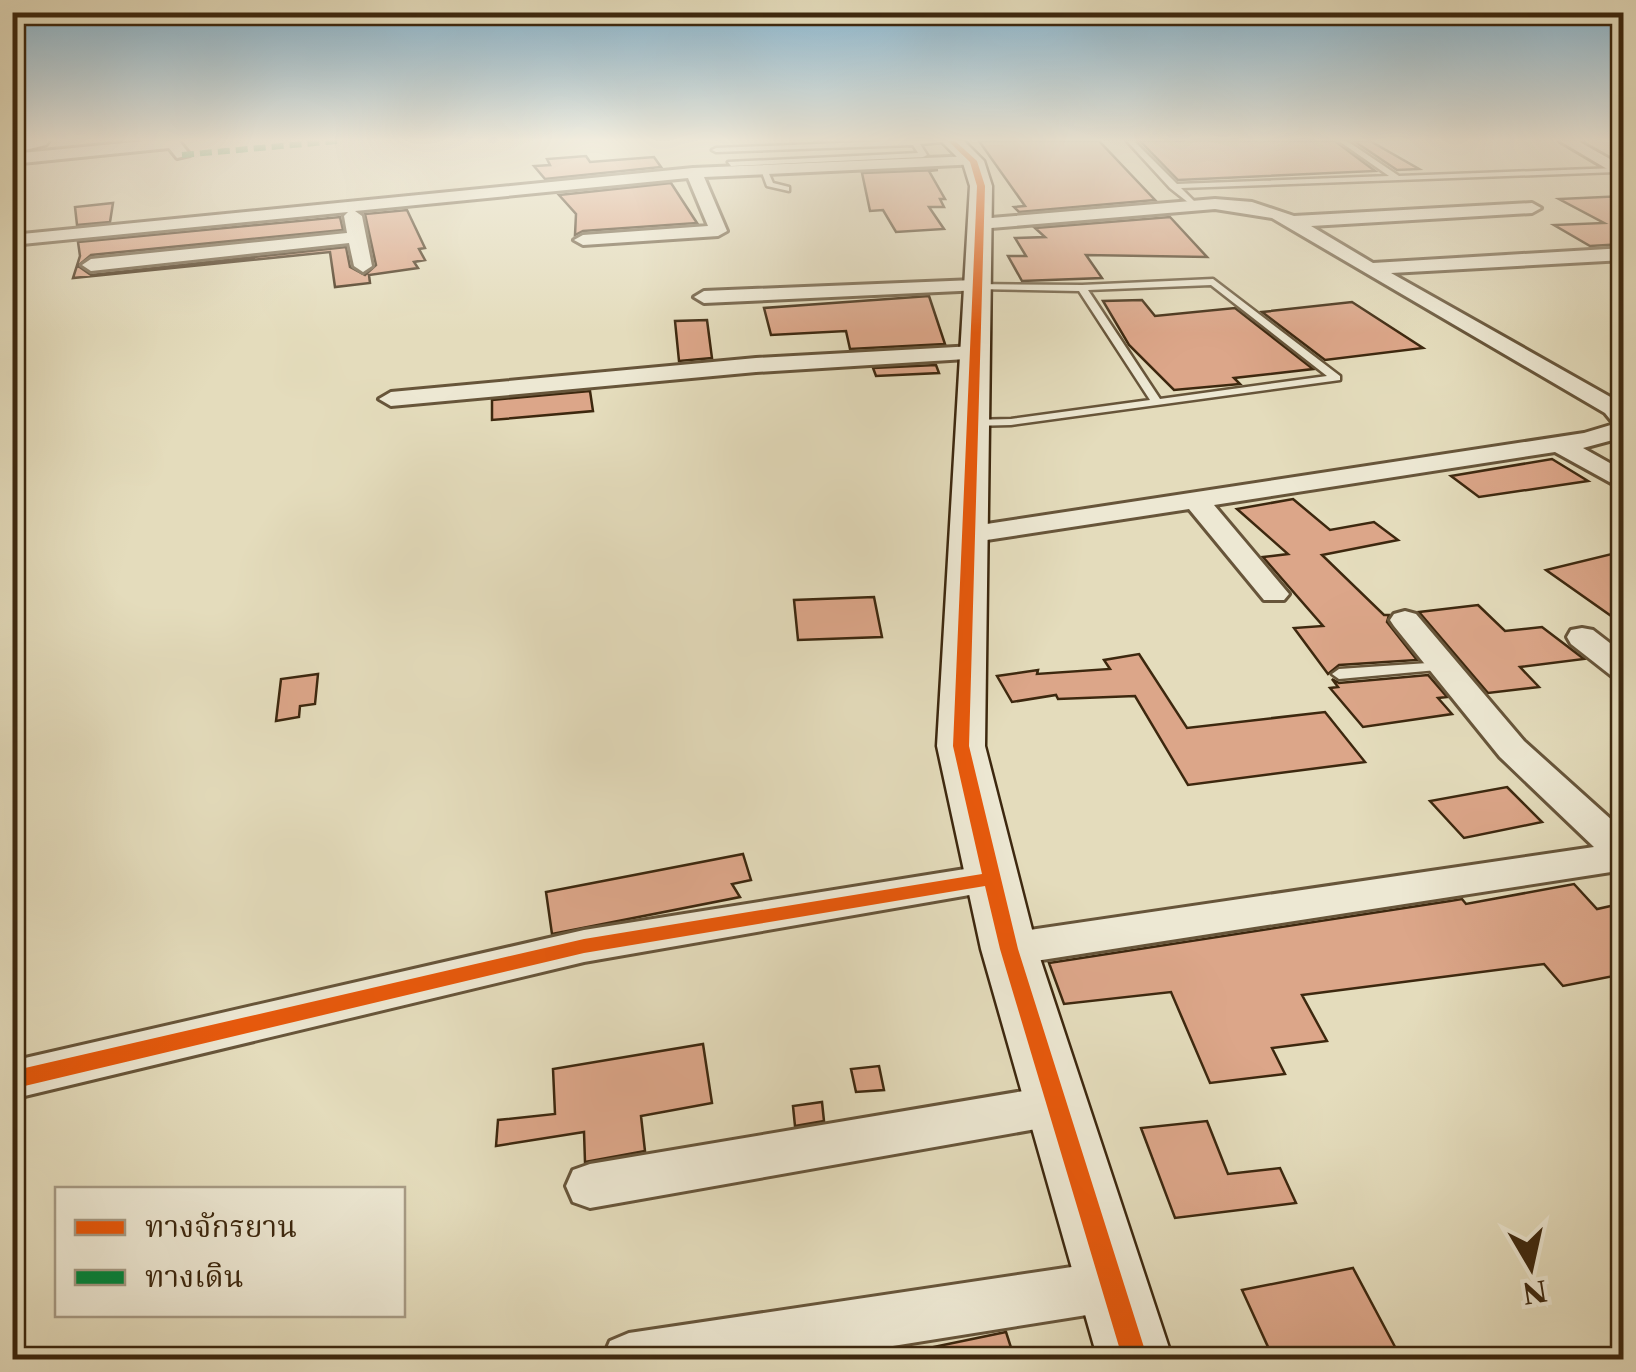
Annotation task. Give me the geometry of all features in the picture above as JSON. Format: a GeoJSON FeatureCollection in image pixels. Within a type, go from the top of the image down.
{"type":"FeatureCollection","features":[{"type":"Feature","properties":{"kind":"street"},"geometry":{"type":"LineString","coordinates":[[12,240],[362,205]]}},
{"type":"Feature","properties":{"kind":"street"},"geometry":{"type":"LineString","coordinates":[[583,240],[718,231],[709,205]]}},
{"type":"Feature","properties":{"kind":"street"},"geometry":{"type":"LineString","coordinates":[[980,205],[974,286],[960,746],[1009,949],[1136,1360]]}},
{"type":"Feature","properties":{"kind":"street"},"geometry":{"type":"LineString","coordinates":[[352,206],[362,266]]}},
{"type":"Feature","properties":{"kind":"street"},"geometry":{"type":"LineString","coordinates":[[966,535],[1560,445],[1624,425],[1613,408],[1290,222],[1252,206],[1194,206],[979,224]]}},
{"type":"Feature","properties":{"kind":"street"},"geometry":{"type":"LineString","coordinates":[[1290,222],[1532,208]]}},
{"type":"Feature","properties":{"kind":"street"},"geometry":{"type":"LineString","coordinates":[[194,222],[195,254]]}},
{"type":"Feature","properties":{"kind":"street"},"geometry":{"type":"LineString","coordinates":[[91,265],[357,238]]}},
{"type":"Feature","properties":{"kind":"street"},"geometry":{"type":"LineString","coordinates":[[1368,269],[1624,254]]}},
{"type":"Feature","properties":{"kind":"street"},"geometry":{"type":"LineString","coordinates":[[704,297],[974,286]]}},
{"type":"Feature","properties":{"kind":"street"},"geometry":{"type":"LineString","coordinates":[[391,399],[756,364],[974,353]]}},
{"type":"Feature","properties":{"kind":"street"},"geometry":{"type":"LineString","coordinates":[[1560,445],[1624,482]]}},
{"type":"Feature","properties":{"kind":"street"},"geometry":{"type":"LineString","coordinates":[[1197,502],[1274,594]]}},
{"type":"Feature","properties":{"kind":"street"},"geometry":{"type":"LineString","coordinates":[[1405,620],[1512,749],[1624,855]]}},
{"type":"Feature","properties":{"kind":"street"},"geometry":{"type":"LineString","coordinates":[[1582,638],[1624,670]]}},
{"type":"Feature","properties":{"kind":"street"},"geometry":{"type":"LineString","coordinates":[[1009,949],[1624,855]]}},
{"type":"Feature","properties":{"kind":"street"},"geometry":{"type":"LineString","coordinates":[[12,1080],[584,946],[990,879]]}},
{"type":"Feature","properties":{"kind":"street"},"geometry":{"type":"LineString","coordinates":[[590,1186],[1058,1106]]}},
{"type":"Feature","properties":{"kind":"street"},"geometry":{"type":"LineString","coordinates":[[629,1360],[1112,1286]]}},
{"type":"Feature","properties":{"kind":"lane"},"geometry":{"type":"LineString","coordinates":[[970,422],[1011,422],[1336,378],[1213,282],[1082,288],[974,286]]}},
{"type":"Feature","properties":{"kind":"lane"},"geometry":{"type":"LineString","coordinates":[[1082,288],[1157,402]]}},
{"type":"Feature","properties":{"kind":"lane"},"geometry":{"type":"LineString","coordinates":[[1339,674],[1444,666]]}},
{"type":"Feature","properties":{"kind":"building"},"geometry":{"type":"Polygon","coordinates":[[[113,205],[110,222],[77,225],[75,207],[113,205]]]}},
{"type":"Feature","properties":{"kind":"building"},"geometry":{"type":"Polygon","coordinates":[[[568,205],[685,205],[697,223],[583,231],[575,235],[576,214],[568,205]]]}},
{"type":"Feature","properties":{"kind":"building"},"geometry":{"type":"Polygon","coordinates":[[[869,205],[943,205],[929,207],[944,229],[896,232],[883,210],[870,211],[869,205]]]}},
{"type":"Feature","properties":{"kind":"building"},"geometry":{"type":"Polygon","coordinates":[[[1098,205],[1019,212],[1014,207],[1098,205]]]}},
{"type":"Feature","properties":{"kind":"building"},"geometry":{"type":"Polygon","coordinates":[[[1570,205],[1624,205],[1624,244],[1590,246],[1554,225],[1604,223],[1570,205]]]}},
{"type":"Feature","properties":{"kind":"building"},"geometry":{"type":"Polygon","coordinates":[[[407,210],[425,248],[419,249],[425,260],[414,262],[418,268],[369,275],[370,283],[335,287],[330,252],[73,278],[80,256],[78,242],[340,217],[343,230],[91,255],[78,266],[91,275],[346,247],[350,267],[365,275],[376,265],[365,214],[407,210]]]}},
{"type":"Feature","properties":{"kind":"building"},"geometry":{"type":"Polygon","coordinates":[[[1170,217],[1207,257],[1086,255],[1102,278],[1022,281],[1008,256],[1026,256],[1015,238],[1045,237],[1035,228],[1170,217]]]}},
{"type":"Feature","properties":{"kind":"building"},"geometry":{"type":"Polygon","coordinates":[[[929,296],[945,344],[850,349],[846,331],[771,335],[764,308],[929,296]]]}},
{"type":"Feature","properties":{"kind":"building"},"geometry":{"type":"Polygon","coordinates":[[[1142,300],[1155,316],[1235,308],[1313,369],[1234,378],[1240,384],[1174,390],[1129,345],[1103,301],[1142,300]]]}},
{"type":"Feature","properties":{"kind":"building"},"geometry":{"type":"Polygon","coordinates":[[[1352,302],[1423,348],[1325,360],[1262,312],[1352,302]]]}},
{"type":"Feature","properties":{"kind":"building"},"geometry":{"type":"Polygon","coordinates":[[[707,320],[712,358],[679,361],[675,321],[707,320]]]}},
{"type":"Feature","properties":{"kind":"building"},"geometry":{"type":"Polygon","coordinates":[[[936,365],[939,373],[876,376],[873,368],[936,365]]]}},
{"type":"Feature","properties":{"kind":"building"},"geometry":{"type":"Polygon","coordinates":[[[590,391],[593,411],[492,420],[492,400],[590,391]]]}},
{"type":"Feature","properties":{"kind":"building"},"geometry":{"type":"Polygon","coordinates":[[[1552,459],[1588,481],[1479,497],[1451,476],[1552,459]]]}},
{"type":"Feature","properties":{"kind":"building"},"geometry":{"type":"Polygon","coordinates":[[[1293,499],[1330,530],[1374,522],[1398,540],[1322,555],[1384,615],[1389,615],[1387,622],[1417,660],[1339,665],[1328,674],[1294,628],[1323,626],[1263,557],[1288,554],[1237,509],[1293,499]]]}},
{"type":"Feature","properties":{"kind":"building"},"geometry":{"type":"Polygon","coordinates":[[[1624,551],[1624,625],[1546,570],[1624,551]]]}},
{"type":"Feature","properties":{"kind":"building"},"geometry":{"type":"Polygon","coordinates":[[[874,597],[882,637],[798,640],[794,600],[874,597]]]}},
{"type":"Feature","properties":{"kind":"building"},"geometry":{"type":"Polygon","coordinates":[[[1478,605],[1505,631],[1542,627],[1584,659],[1520,667],[1539,687],[1488,693],[1419,612],[1478,605]]]}},
{"type":"Feature","properties":{"kind":"building"},"geometry":{"type":"Polygon","coordinates":[[[1139,654],[1187,728],[1325,712],[1365,762],[1188,785],[1135,696],[1058,699],[1056,695],[1012,702],[997,676],[1038,670],[1037,674],[1110,669],[1104,660],[1139,654]]]}},
{"type":"Feature","properties":{"kind":"building"},"geometry":{"type":"Polygon","coordinates":[[[318,674],[315,704],[300,706],[299,717],[276,721],[281,679],[318,674]]]}},
{"type":"Feature","properties":{"kind":"building"},"geometry":{"type":"Polygon","coordinates":[[[1428,675],[1447,697],[1438,698],[1452,714],[1363,727],[1330,688],[1338,687],[1332,679],[1339,683],[1428,675]]]}},
{"type":"Feature","properties":{"kind":"building"},"geometry":{"type":"Polygon","coordinates":[[[1507,787],[1542,822],[1464,838],[1430,801],[1507,787]]]}},
{"type":"Feature","properties":{"kind":"building"},"geometry":{"type":"Polygon","coordinates":[[[743,854],[751,880],[732,884],[740,897],[552,934],[546,892],[743,854]]]}},
{"type":"Feature","properties":{"kind":"building"},"geometry":{"type":"Polygon","coordinates":[[[1574,884],[1597,909],[1624,903],[1624,974],[1563,986],[1544,964],[1302,995],[1327,1041],[1272,1048],[1285,1074],[1210,1083],[1171,992],[1064,1004],[1049,963],[1462,899],[1466,904],[1574,884]]]}},
{"type":"Feature","properties":{"kind":"building"},"geometry":{"type":"Polygon","coordinates":[[[703,1044],[712,1103],[641,1116],[645,1151],[585,1162],[584,1132],[496,1146],[498,1120],[555,1114],[553,1069],[703,1044]]]}},
{"type":"Feature","properties":{"kind":"building"},"geometry":{"type":"Polygon","coordinates":[[[879,1066],[884,1090],[856,1092],[851,1069],[879,1066]]]}},
{"type":"Feature","properties":{"kind":"building"},"geometry":{"type":"Polygon","coordinates":[[[822,1102],[824,1121],[795,1126],[793,1106],[822,1102]]]}},
{"type":"Feature","properties":{"kind":"building"},"geometry":{"type":"Polygon","coordinates":[[[1207,1121],[1228,1174],[1280,1168],[1296,1203],[1175,1218],[1141,1128],[1207,1121]]]}},
{"type":"Feature","properties":{"kind":"building"},"geometry":{"type":"Polygon","coordinates":[[[1353,1268],[1402,1360],[1274,1360],[1242,1290],[1353,1268]]]}},
{"type":"Feature","properties":{"kind":"building"},"geometry":{"type":"Polygon","coordinates":[[[1006,1332],[1015,1360],[925,1360],[924,1349],[1006,1332]]]}},
{"type":"Feature","properties":{"kind":"cycle path"},"geometry":{"type":"LineString","coordinates":[[980,205],[961,746],[1009,949],[1136,1360]]}},
{"type":"Feature","properties":{"kind":"cycle path"},"geometry":{"type":"LineString","coordinates":[[12,1080],[584,946],[990,879]]}}]}
